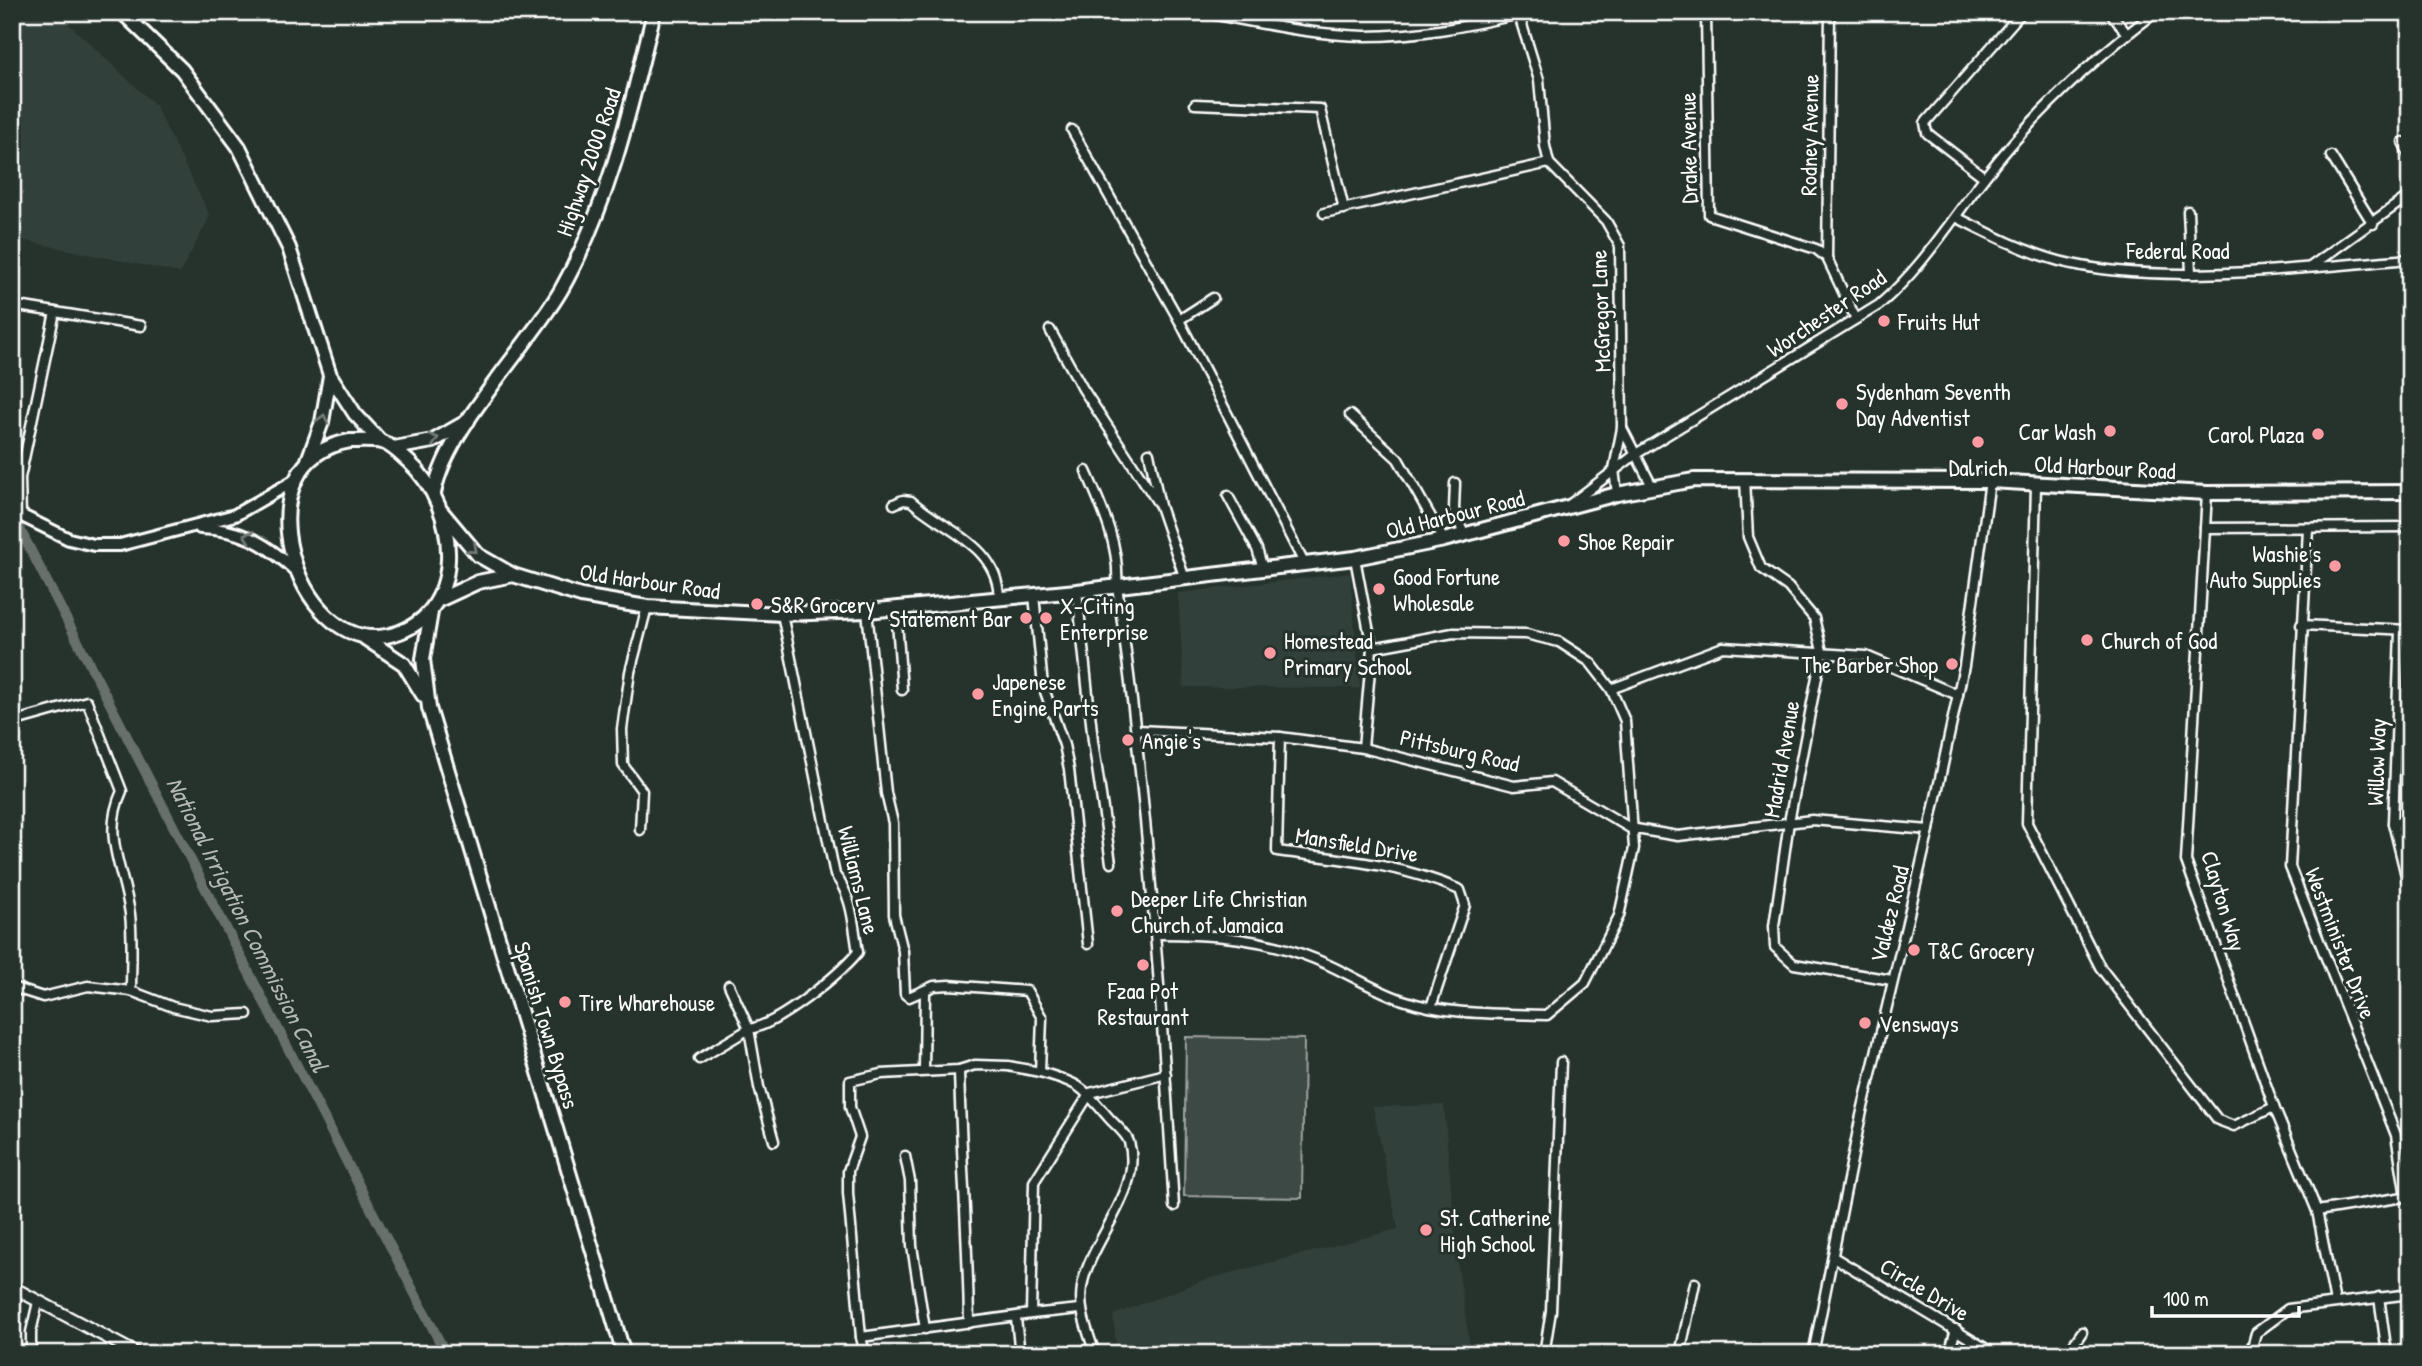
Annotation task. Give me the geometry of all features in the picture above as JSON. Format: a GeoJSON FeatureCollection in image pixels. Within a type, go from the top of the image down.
{"type":"FeatureCollection","features":[{"type":"Feature","properties":{"kind":"main road"},"geometry":{"type":"LineString","coordinates":[[122,12],[182,70],[239,147],[289,248],[330,375],[355,414],[381,442],[394,448],[412,465],[434,493],[442,512],[448,558],[441,599],[431,612],[403,630],[386,636],[363,637],[345,629],[324,613],[297,572],[271,547],[233,530],[187,528]]}},
{"type":"Feature","properties":{"kind":"main road","name":"Highway 2000 Road"},"geometry":{"type":"LineString","coordinates":[[434,493],[443,461],[469,420],[538,328],[594,222],[615,161],[654,12]]}},
{"type":"Feature","properties":{"kind":"main road"},"geometry":{"type":"LineString","coordinates":[[20,515],[69,539],[94,545],[120,545],[235,514],[292,482],[308,460],[322,422],[330,375]]}},
{"type":"Feature","properties":{"kind":"main road","name":"Highway 2000 Road"},"geometry":{"type":"LineString","coordinates":[[394,448],[433,441],[469,420]]}},
{"type":"Feature","properties":{"kind":"main road"},"geometry":{"type":"LineString","coordinates":[[308,460],[340,443],[381,442]]}},
{"type":"Feature","properties":{"kind":"main road","name":"Old Harbour Road"},"geometry":{"type":"LineString","coordinates":[[442,512],[469,546],[513,575],[581,596],[647,607],[782,614],[867,611],[1077,591],[1355,558],[1444,540],[1617,494],[1694,480],[1990,481],[2036,486],[2207,493],[2410,492]]}},
{"type":"Feature","properties":{"kind":"main road"},"geometry":{"type":"LineString","coordinates":[[292,482],[289,537],[297,572]]}},
{"type":"Feature","properties":{"kind":"main road","name":"Old Harbour Road"},"geometry":{"type":"LineString","coordinates":[[441,599],[478,582],[513,575]]}},
{"type":"Feature","properties":{"kind":"main road","name":"Spanish Town Bypass"},"geometry":{"type":"LineString","coordinates":[[431,612],[423,659],[429,708],[624,1354]]}},
{"type":"Feature","properties":{"kind":"main road","name":"Spanish Town Bypass"},"geometry":{"type":"LineString","coordinates":[[363,637],[404,664],[429,708]]}},
{"type":"Feature","properties":{"kind":"street"},"geometry":{"type":"LineString","coordinates":[[1200,12],[1282,27],[1365,36],[1445,31],[1519,13],[1539,80],[1549,163],[1324,213]]}},
{"type":"Feature","properties":{"kind":"street","name":"Drake Avenue"},"geometry":{"type":"LineString","coordinates":[[1706,12],[1709,215],[1816,249],[1827,258]]}},
{"type":"Feature","properties":{"kind":"street","name":"Rodney Avenue"},"geometry":{"type":"LineString","coordinates":[[1827,258],[1830,12]]}},
{"type":"Feature","properties":{"kind":"street"},"geometry":{"type":"LineString","coordinates":[[1984,177],[1927,133],[1925,123],[2022,12]]}},
{"type":"Feature","properties":{"kind":"street"},"geometry":{"type":"LineString","coordinates":[[2110,12],[2127,34]]}},
{"type":"Feature","properties":{"kind":"street","name":"Worchester Road"},"geometry":{"type":"LineString","coordinates":[[1565,508],[1636,454],[1856,319],[1909,279],[1984,177],[2052,102],[2127,34],[2156,12]]}},
{"type":"Feature","properties":{"kind":"street"},"geometry":{"type":"LineString","coordinates":[[1195,104],[1320,109],[1344,209]]}},
{"type":"Feature","properties":{"kind":"street"},"geometry":{"type":"LineString","coordinates":[[1072,130],[1179,320],[1305,565]]}},
{"type":"Feature","properties":{"kind":"street"},"geometry":{"type":"LineString","coordinates":[[2403,142],[2410,157]]}},
{"type":"Feature","properties":{"kind":"street"},"geometry":{"type":"LineString","coordinates":[[2332,156],[2373,224]]}},
{"type":"Feature","properties":{"kind":"street","name":"McGregor Lane"},"geometry":{"type":"LineString","coordinates":[[1549,163],[1606,220],[1620,246],[1622,428],[1614,469],[1617,494]]}},
{"type":"Feature","properties":{"kind":"street"},"geometry":{"type":"LineString","coordinates":[[2309,267],[2373,224],[2410,195]]}},
{"type":"Feature","properties":{"kind":"street"},"geometry":{"type":"LineString","coordinates":[[2188,211],[2191,272]]}},
{"type":"Feature","properties":{"kind":"street","name":"Federal Road"},"geometry":{"type":"LineString","coordinates":[[1956,217],[2010,244],[2061,261],[2126,271],[2191,272],[2410,259]]}},
{"type":"Feature","properties":{"kind":"street"},"geometry":{"type":"LineString","coordinates":[[1827,258],[1856,319]]}},
{"type":"Feature","properties":{"kind":"street"},"geometry":{"type":"LineString","coordinates":[[1179,320],[1213,298]]}},
{"type":"Feature","properties":{"kind":"street"},"geometry":{"type":"LineString","coordinates":[[12,305],[141,326]]}},
{"type":"Feature","properties":{"kind":"street"},"geometry":{"type":"LineString","coordinates":[[20,515],[20,478],[55,312]]}},
{"type":"Feature","properties":{"kind":"street"},"geometry":{"type":"LineString","coordinates":[[1050,330],[1083,389],[1160,506]]}},
{"type":"Feature","properties":{"kind":"street"},"geometry":{"type":"LineString","coordinates":[[1350,415],[1398,459],[1444,540]]}},
{"type":"Feature","properties":{"kind":"street","name":"McGregor Lane"},"geometry":{"type":"LineString","coordinates":[[1622,428],[1652,486]]}},
{"type":"Feature","properties":{"kind":"street"},"geometry":{"type":"LineString","coordinates":[[1149,453],[1160,506],[1185,579]]}},
{"type":"Feature","properties":{"kind":"street"},"geometry":{"type":"LineString","coordinates":[[1086,471],[1106,517],[1118,567],[1117,586],[1138,730],[1157,934],[1174,1206]]}},
{"type":"Feature","properties":{"kind":"street","name":"Madrid Avenue"},"geometry":{"type":"LineString","coordinates":[[1745,479],[1748,537],[1761,568],[1788,587],[1814,618],[1822,651],[1789,822],[1774,926],[1775,947],[1794,964],[1892,980]]}},
{"type":"Feature","properties":{"kind":"street","name":"Valdez Road"},"geometry":{"type":"LineString","coordinates":[[1813,1354],[1835,1258],[1860,1119],[1929,830],[1958,695],[1990,481]]}},
{"type":"Feature","properties":{"kind":"street"},"geometry":{"type":"LineString","coordinates":[[1455,483],[1454,509],[1464,535]]}},
{"type":"Feature","properties":{"kind":"street"},"geometry":{"type":"LineString","coordinates":[[2036,486],[2027,822],[2100,967],[2218,1120],[2234,1126],[2274,1107]]}},
{"type":"Feature","properties":{"kind":"street","name":"Clayton Way"},"geometry":{"type":"LineString","coordinates":[[2207,493],[2186,861],[2274,1107],[2317,1210],[2335,1302]]}},
{"type":"Feature","properties":{"kind":"street"},"geometry":{"type":"LineString","coordinates":[[1228,496],[1257,549],[1263,569]]}},
{"type":"Feature","properties":{"kind":"street"},"geometry":{"type":"LineString","coordinates":[[894,504],[903,500],[911,501],[991,562],[998,580],[999,598]]}},
{"type":"Feature","properties":{"kind":"street"},"geometry":{"type":"LineString","coordinates":[[2205,528],[2410,527]]}},
{"type":"Feature","properties":{"kind":"street","name":"Westminister Drive"},"geometry":{"type":"LineString","coordinates":[[2308,528],[2290,867],[2396,1135],[2408,1196]]}},
{"type":"Feature","properties":{"kind":"street"},"geometry":{"type":"LineString","coordinates":[[1355,558],[1372,648],[1363,748]]}},
{"type":"Feature","properties":{"kind":"street"},"geometry":{"type":"LineString","coordinates":[[1077,591],[1093,741],[1111,863]]}},
{"type":"Feature","properties":{"kind":"street"},"geometry":{"type":"LineString","coordinates":[[1034,595],[1043,686],[1065,746],[1069,769],[1088,944]]}},
{"type":"Feature","properties":{"kind":"street"},"geometry":{"type":"LineString","coordinates":[[640,830],[642,791],[623,765],[622,744],[630,672],[647,607]]}},
{"type":"Feature","properties":{"kind":"street"},"geometry":{"type":"LineString","coordinates":[[897,608],[902,690]]}},
{"type":"Feature","properties":{"kind":"street"},"geometry":{"type":"LineString","coordinates":[[867,611],[886,793],[893,823],[894,915],[903,951],[905,994],[909,997],[934,986],[950,985],[1027,991],[1042,1018],[1040,1072]]}},
{"type":"Feature","properties":{"kind":"street","name":"Williams Lane"},"geometry":{"type":"LineString","coordinates":[[749,1029],[770,1023],[796,1005],[833,978],[858,952],[846,888],[835,875],[782,614]]}},
{"type":"Feature","properties":{"kind":"street"},"geometry":{"type":"LineString","coordinates":[[2301,625],[2405,631]]}},
{"type":"Feature","properties":{"kind":"street","name":"Willow Way"},"geometry":{"type":"LineString","coordinates":[[2405,631],[2393,823],[2410,892]]}},
{"type":"Feature","properties":{"kind":"street"},"geometry":{"type":"LineString","coordinates":[[1157,934],[1212,934],[1265,943],[1314,958],[1403,1000],[1456,1012],[1547,1015],[1585,983],[1619,916],[1634,848],[1630,828],[1625,721],[1611,689],[1590,662],[1559,642],[1526,634],[1453,633],[1372,648]]}},
{"type":"Feature","properties":{"kind":"street"},"geometry":{"type":"LineString","coordinates":[[1611,689],[1723,647],[1822,651],[1866,656],[1958,695]]}},
{"type":"Feature","properties":{"kind":"street"},"geometry":{"type":"LineString","coordinates":[[12,722],[87,702],[122,791],[113,811],[113,848],[130,913],[131,991]]}},
{"type":"Feature","properties":{"kind":"street"},"geometry":{"type":"LineString","coordinates":[[2397,730],[2410,728]]}},
{"type":"Feature","properties":{"kind":"street","name":"Pittsburg Road"},"geometry":{"type":"LineString","coordinates":[[1138,730],[1280,737],[1363,748],[1441,766],[1485,781],[1514,786],[1552,782],[1630,828],[1678,836],[1812,820],[1929,830]]}},
{"type":"Feature","properties":{"kind":"street","name":"Mansfield Drive"},"geometry":{"type":"LineString","coordinates":[[1280,737],[1277,851],[1379,865],[1425,875],[1460,890],[1465,905],[1431,1007]]}},
{"type":"Feature","properties":{"kind":"street"},"geometry":{"type":"LineString","coordinates":[[2393,823],[2410,821]]}},
{"type":"Feature","properties":{"kind":"street"},"geometry":{"type":"LineString","coordinates":[[729,985],[749,1029],[759,1087],[774,1141]]}},
{"type":"Feature","properties":{"kind":"street"},"geometry":{"type":"LineString","coordinates":[[12,987],[43,997],[88,986],[131,991],[173,1007],[212,1016],[247,1014]]}},
{"type":"Feature","properties":{"kind":"street"},"geometry":{"type":"LineString","coordinates":[[924,1071],[925,992]]}},
{"type":"Feature","properties":{"kind":"street"},"geometry":{"type":"LineString","coordinates":[[699,1059],[749,1029]]}},
{"type":"Feature","properties":{"kind":"street"},"geometry":{"type":"LineString","coordinates":[[1544,1354],[1551,1311],[1561,1062]]}},
{"type":"Feature","properties":{"kind":"street"},"geometry":{"type":"LineString","coordinates":[[865,1354],[861,1337],[848,1182],[848,1171],[860,1138],[850,1107],[850,1081],[924,1071],[959,1070],[975,1065],[1040,1072],[1076,1082],[1090,1093],[1128,1140],[1132,1162],[1116,1214],[1087,1265],[1080,1309],[1095,1354]]}},
{"type":"Feature","properties":{"kind":"street"},"geometry":{"type":"LineString","coordinates":[[959,1070],[961,1153],[967,1214],[969,1323]]}},
{"type":"Feature","properties":{"kind":"street"},"geometry":{"type":"LineString","coordinates":[[1031,1314],[1034,1182],[1090,1093],[1166,1074]]}},
{"type":"Feature","properties":{"kind":"street"},"geometry":{"type":"LineString","coordinates":[[905,1156],[910,1181],[912,1246],[925,1329]]}},
{"type":"Feature","properties":{"kind":"street"},"geometry":{"type":"LineString","coordinates":[[2317,1210],[2408,1196]]}},
{"type":"Feature","properties":{"kind":"street","name":"Circle Drive"},"geometry":{"type":"LineString","coordinates":[[1835,1258],[1996,1354]]}},
{"type":"Feature","properties":{"kind":"street"},"geometry":{"type":"LineString","coordinates":[[1680,1354],[1695,1283]]}},
{"type":"Feature","properties":{"kind":"street"},"geometry":{"type":"LineString","coordinates":[[12,1287],[138,1354]]}},
{"type":"Feature","properties":{"kind":"street"},"geometry":{"type":"LineString","coordinates":[[2250,1354],[2256,1333],[2288,1309],[2410,1294]]}},
{"type":"Feature","properties":{"kind":"street"},"geometry":{"type":"LineString","coordinates":[[2379,1297],[2387,1354]]}},
{"type":"Feature","properties":{"kind":"street"},"geometry":{"type":"LineString","coordinates":[[31,1354],[30,1332],[38,1302]]}},
{"type":"Feature","properties":{"kind":"street"},"geometry":{"type":"LineString","coordinates":[[861,1337],[1080,1309]]}},
{"type":"Feature","properties":{"kind":"street"},"geometry":{"type":"LineString","coordinates":[[1016,1318],[1020,1354]]}},
{"type":"Feature","properties":{"kind":"street"},"geometry":{"type":"LineString","coordinates":[[1949,1354],[1956,1329]]}},
{"type":"Feature","properties":{"kind":"street"},"geometry":{"type":"LineString","coordinates":[[2067,1354],[2082,1332]]}},
{"type":"Feature","properties":{"kind":"shaded area"},"geometry":{"type":"Polygon","coordinates":[[[12,12],[56,12],[155,105],[210,216],[180,273],[12,238],[12,12]]]}},
{"type":"Feature","properties":{"kind":"shaded area","name":"Homestead Primary School"},"geometry":{"type":"Polygon","coordinates":[[[1350,573],[1360,688],[1184,687],[1178,593],[1350,573]]]}},
{"type":"Feature","properties":{"kind":"shaded area"},"geometry":{"type":"Polygon","coordinates":[[[1186,1037],[1304,1039],[1302,1198],[1184,1196],[1186,1037]]]}},
{"type":"Feature","properties":{"kind":"shaded area","name":"St. Catherine High School"},"geometry":{"type":"Polygon","coordinates":[[[1444,1105],[1457,1260],[1471,1354],[1117,1354],[1113,1315],[1204,1280],[1398,1229],[1373,1107],[1444,1105]]]}},
{"type":"Feature","properties":{"kind":"waterway","name":"National Irrigation Commission Canal"},"geometry":{"type":"LineString","coordinates":[[12,514],[446,1354]]}},
{"type":"Feature","properties":{"kind":"place","name":"Fruits Hut"},"geometry":{"type":"Point","coordinates":[1884,321]}},
{"type":"Feature","properties":{"kind":"place","name":"Sydenham Seventh Day Adventist"},"geometry":{"type":"Point","coordinates":[1842,404]}},
{"type":"Feature","properties":{"kind":"place","name":"Car Wash"},"geometry":{"type":"Point","coordinates":[2110,431]}},
{"type":"Feature","properties":{"kind":"place","name":"Carol Plaza"},"geometry":{"type":"Point","coordinates":[2318,434]}},
{"type":"Feature","properties":{"kind":"place","name":"Dalrich"},"geometry":{"type":"Point","coordinates":[1978,442]}},
{"type":"Feature","properties":{"kind":"place","name":"Shoe Repair"},"geometry":{"type":"Point","coordinates":[1564,541]}},
{"type":"Feature","properties":{"kind":"place","name":"Washie's Auto Supplies"},"geometry":{"type":"Point","coordinates":[2335,566]}},
{"type":"Feature","properties":{"kind":"place","name":"Good Fortune Wholesale"},"geometry":{"type":"Point","coordinates":[1379,589]}},
{"type":"Feature","properties":{"kind":"place","name":"S&R Grocery"},"geometry":{"type":"Point","coordinates":[757,604]}},
{"type":"Feature","properties":{"kind":"place","name":"Statement Bar"},"geometry":{"type":"Point","coordinates":[1026,618]}},
{"type":"Feature","properties":{"kind":"place","name":"X-Citing Enterprise"},"geometry":{"type":"Point","coordinates":[1046,618]}},
{"type":"Feature","properties":{"kind":"place","name":"Church of God"},"geometry":{"type":"Point","coordinates":[2087,640]}},
{"type":"Feature","properties":{"kind":"place","name":"Homestead Primary School"},"geometry":{"type":"Point","coordinates":[1270,653]}},
{"type":"Feature","properties":{"kind":"place","name":"The Barber Shop"},"geometry":{"type":"Point","coordinates":[1952,664]}},
{"type":"Feature","properties":{"kind":"place","name":"Japenese Engine Parts"},"geometry":{"type":"Point","coordinates":[978,694]}},
{"type":"Feature","properties":{"kind":"place","name":"Angie's"},"geometry":{"type":"Point","coordinates":[1128,740]}},
{"type":"Feature","properties":{"kind":"place","name":"Deeper Life Christian Church of Jamaica"},"geometry":{"type":"Point","coordinates":[1117,911]}},
{"type":"Feature","properties":{"kind":"place","name":"T&C Grocery"},"geometry":{"type":"Point","coordinates":[1914,950]}},
{"type":"Feature","properties":{"kind":"place","name":"Fzaa Pot Restaurant"},"geometry":{"type":"Point","coordinates":[1143,965]}},
{"type":"Feature","properties":{"kind":"place","name":"Tire Wharehouse"},"geometry":{"type":"Point","coordinates":[565,1002]}},
{"type":"Feature","properties":{"kind":"place","name":"Vensways"},"geometry":{"type":"Point","coordinates":[1865,1023]}},
{"type":"Feature","properties":{"kind":"place","name":"St. Catherine High School"},"geometry":{"type":"Point","coordinates":[1426,1230]}}]}
